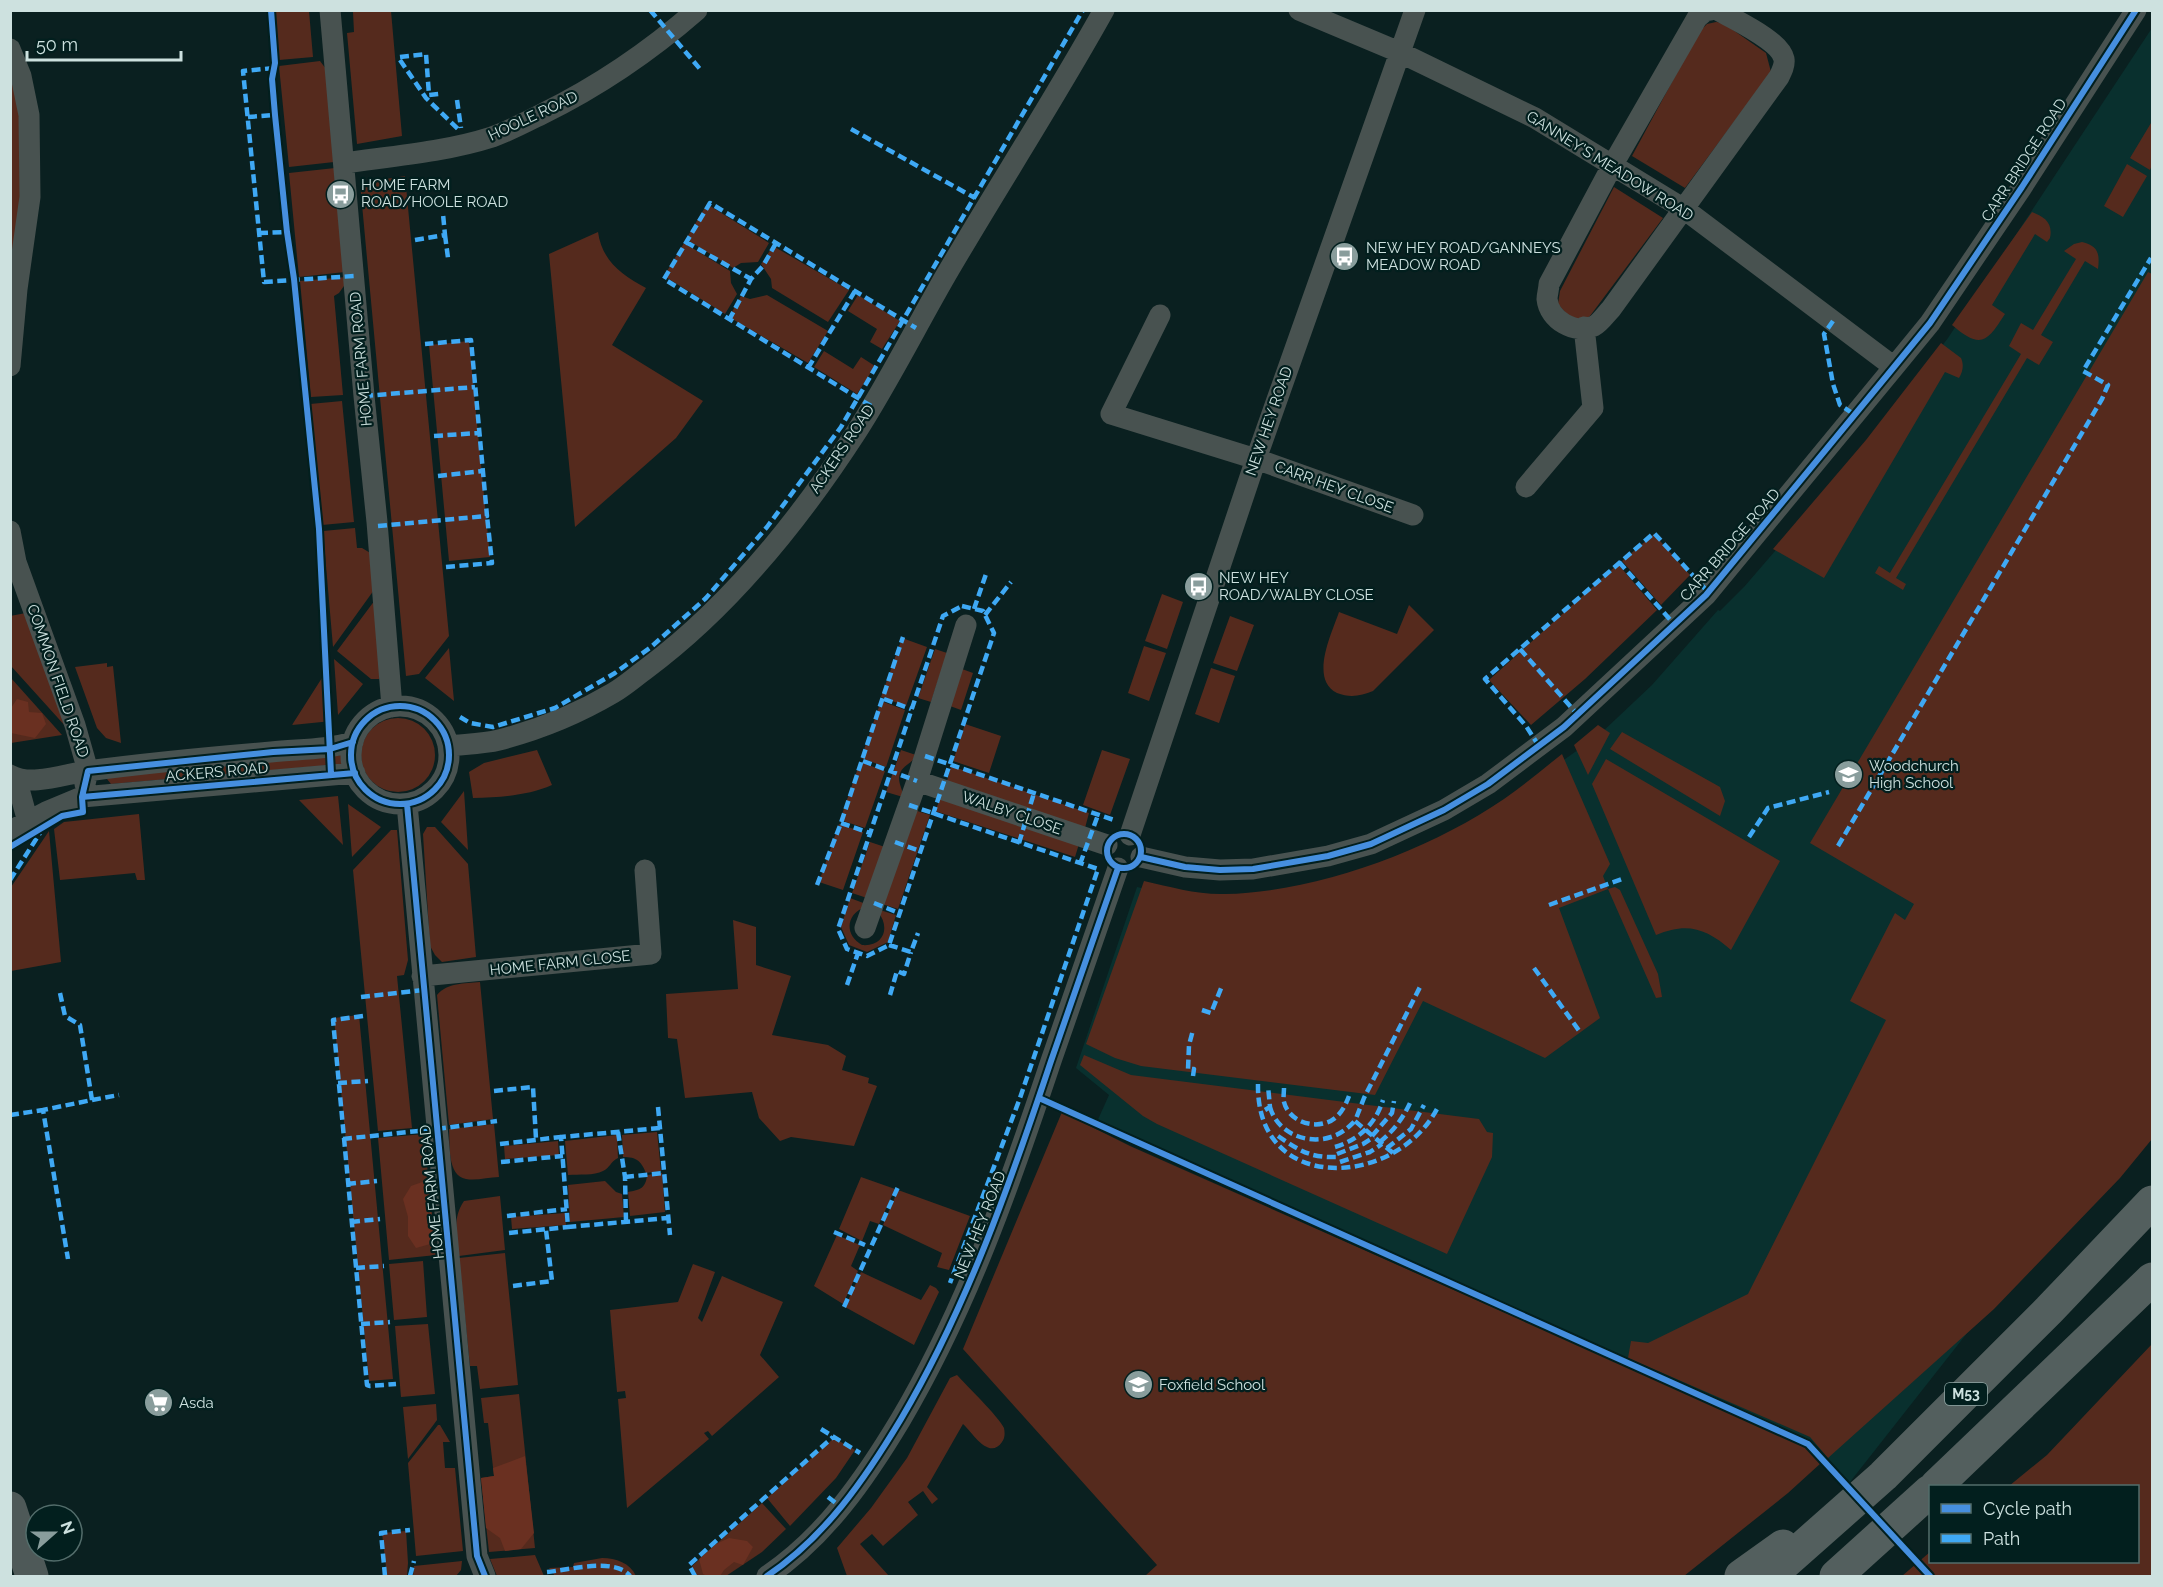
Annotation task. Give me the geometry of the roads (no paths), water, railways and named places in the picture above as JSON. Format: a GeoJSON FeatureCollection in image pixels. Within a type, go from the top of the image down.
{"type":"FeatureCollection","features":[{"type":"Feature","properties":{"kind":"highway","name":"M53"},"geometry":{"type":"LineString","coordinates":[[1770,1576],[1883,1476],[2049,1310],[2152,1202]]}},
{"type":"Feature","properties":{"kind":"highway"},"geometry":{"type":"LineString","coordinates":[[1938,1485],[2152,1279]]}},
{"type":"Feature","properties":{"kind":"highway"},"geometry":{"type":"LineString","coordinates":[[1741,1576],[1883,1476]]}},
{"type":"Feature","properties":{"kind":"highway"},"geometry":{"type":"LineString","coordinates":[[1836,1576],[1929,1493]]}},
{"type":"Feature","properties":{"kind":"highway"},"geometry":{"type":"LineString","coordinates":[[1864,1576],[1929,1495]]}},
{"type":"Feature","properties":{"kind":"main road"},"geometry":{"type":"LineString","coordinates":[[10,1508],[32,1576]]}},
{"type":"Feature","properties":{"kind":"street","name":"HOME FARM ROAD"},"geometry":{"type":"LineString","coordinates":[[330,10],[392,707]]}},
{"type":"Feature","properties":{"kind":"street","name":"HOOLE ROAD"},"geometry":{"type":"LineString","coordinates":[[344,163],[452,148],[494,137],[608,79],[662,41],[697,10]]}},
{"type":"Feature","properties":{"kind":"street","name":"ACKERS ROAD"},"geometry":{"type":"LineString","coordinates":[[448,746],[497,741],[556,721],[614,693],[664,656],[744,579],[799,512],[857,431],[947,273],[1075,64],[1104,10]]}},
{"type":"Feature","properties":{"kind":"street","name":"GANNEY'S MEADOW ROAD"},"geometry":{"type":"LineString","coordinates":[[1299,10],[1399,52],[1535,118],[1684,209],[1894,367]]}},
{"type":"Feature","properties":{"kind":"street","name":"NEW HEY ROAD"},"geometry":{"type":"LineString","coordinates":[[1130,835],[1256,459],[1415,10]]}},
{"type":"Feature","properties":{"kind":"street"},"geometry":{"type":"LineString","coordinates":[[1711,10],[1705,11],[1697,18],[1612,166],[1549,284],[1547,299],[1561,323],[1576,329],[1594,326],[1611,309],[1784,68],[1784,57],[1772,42],[1718,10]]}},
{"type":"Feature","properties":{"kind":"street","name":"CARR BRIDGE ROAD"},"geometry":{"type":"LineString","coordinates":[[1141,857],[1185,867],[1220,870],[1254,869],[1328,856],[1371,844],[1444,810],[1488,784],[1564,728],[1706,595],[1930,322],[2136,10]]}},
{"type":"Feature","properties":{"kind":"street"},"geometry":{"type":"LineString","coordinates":[[10,49],[21,76],[29,115],[30,158],[30,197],[17,290],[10,366]]}},
{"type":"Feature","properties":{"kind":"street","name":"CARR HEY CLOSE"},"geometry":{"type":"LineString","coordinates":[[1160,315],[1111,414],[1256,459],[1413,515]]}},
{"type":"Feature","properties":{"kind":"street"},"geometry":{"type":"LineString","coordinates":[[1526,487],[1593,408],[1584,327]]}},
{"type":"Feature","properties":{"kind":"street","name":"COMMON FIELD ROAD"},"geometry":{"type":"LineString","coordinates":[[10,531],[16,562],[75,726],[88,771],[82,797]]}},
{"type":"Feature","properties":{"kind":"street"},"geometry":{"type":"LineString","coordinates":[[865,928],[918,780],[966,626]]}},
{"type":"Feature","properties":{"kind":"street"},"geometry":{"type":"LineString","coordinates":[[392,707],[407,707],[421,711],[434,720],[443,732],[448,746],[449,762],[444,777],[435,790],[422,799],[407,804],[391,803],[376,797],[363,787],[355,773],[352,758],[353,742],[359,729],[379,711],[392,707]]}},
{"type":"Feature","properties":{"kind":"street","name":"ACKERS ROAD"},"geometry":{"type":"LineString","coordinates":[[353,742],[330,749],[273,752],[88,771],[32,780],[13,776],[19,827],[46,812],[82,797],[355,773]]}},
{"type":"Feature","properties":{"kind":"street","name":"WALBY CLOSE"},"geometry":{"type":"LineString","coordinates":[[918,780],[1107,845]]}},
{"type":"Feature","properties":{"kind":"street","name":"HOME FARM ROAD"},"geometry":{"type":"LineString","coordinates":[[407,804],[478,1574]]}},
{"type":"Feature","properties":{"kind":"street"},"geometry":{"type":"LineString","coordinates":[[1116,835],[1130,835],[1140,844],[1141,857],[1131,867],[1118,868],[1108,859],[1107,845],[1116,835]]}},
{"type":"Feature","properties":{"kind":"street","name":"NEW HEY ROAD"},"geometry":{"type":"LineString","coordinates":[[767,1576],[805,1547],[838,1513],[884,1448],[928,1372],[969,1285],[1005,1197],[1118,868]]}},
{"type":"Feature","properties":{"kind":"street","name":"HOME FARM CLOSE"},"geometry":{"type":"LineString","coordinates":[[422,976],[651,954],[645,870]]}},
{"type":"Feature","properties":{"kind":"place","name":"HOME FARM ROAD/HOOLE ROAD"},"geometry":{"type":"Point","coordinates":[340,194]}},
{"type":"Feature","properties":{"kind":"place","name":"NEW HEY ROAD/GANNEYS MEADOW ROAD"},"geometry":{"type":"Point","coordinates":[1345,257]}},
{"type":"Feature","properties":{"kind":"place","name":"NEW HEY ROAD/WALBY CLOSE"},"geometry":{"type":"Point","coordinates":[1198,587]}},
{"type":"Feature","properties":{"kind":"place","name":"Woodchurch High School"},"geometry":{"type":"Point","coordinates":[1848,775]}},
{"type":"Feature","properties":{"kind":"place","name":"Foxfield School"},"geometry":{"type":"Point","coordinates":[1138,1385]}},
{"type":"Feature","properties":{"kind":"place","name":"Asda"},"geometry":{"type":"Point","coordinates":[158,1403]}}]}
